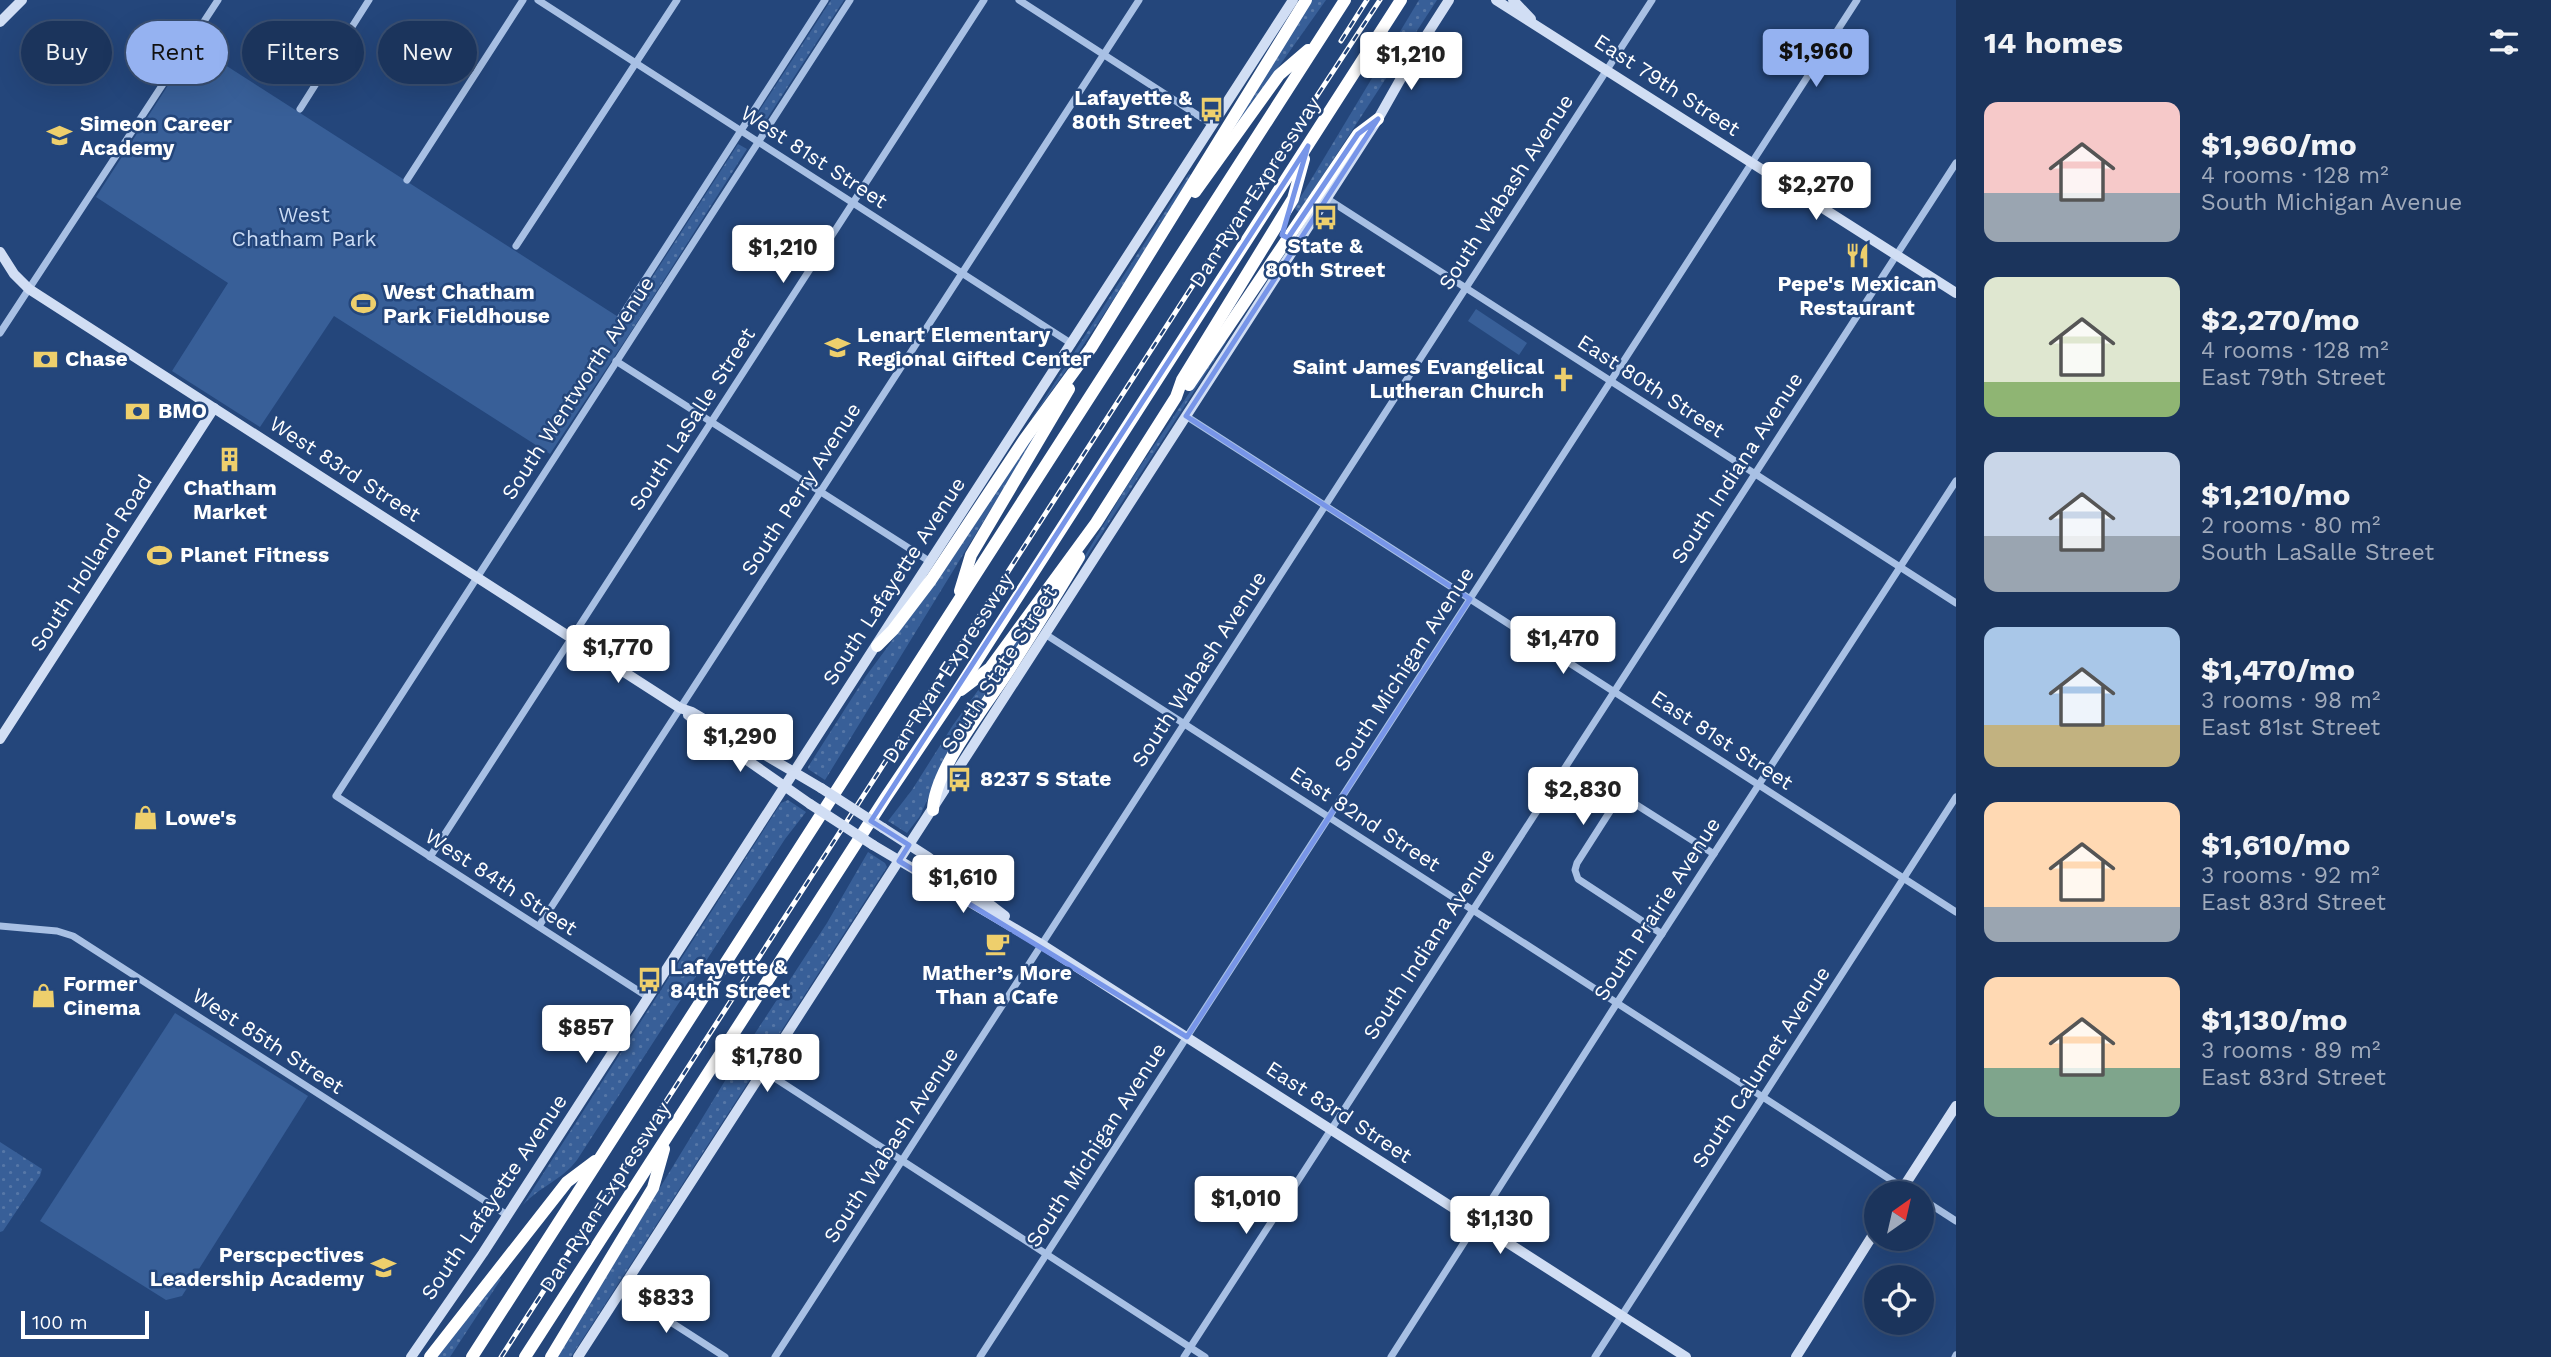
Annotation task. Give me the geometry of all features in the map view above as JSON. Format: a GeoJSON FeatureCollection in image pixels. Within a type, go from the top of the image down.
{"type":"FeatureCollection","features":[{"type":"Feature","properties":{"kind":"highway"},"geometry":{"type":"LineString","coordinates":[[1167,228],[1179,204],[1306,0]]}},
{"type":"Feature","properties":{"kind":"highway","name":"Dan Ryan Expressway"},"geometry":{"type":"LineString","coordinates":[[472,1357],[1345,0]]}},
{"type":"Feature","properties":{"kind":"highway","name":"Dan Ryan Expressway"},"geometry":{"type":"LineString","coordinates":[[525,1357],[1401,0]]}},
{"type":"Feature","properties":{"kind":"highway"},"geometry":{"type":"LineString","coordinates":[[877,646],[893,630],[931,580],[1024,440],[1090,348],[1167,228],[1279,75],[1321,39]]}},
{"type":"Feature","properties":{"kind":"highway"},"geometry":{"type":"LineString","coordinates":[[1176,397],[1189,385],[1358,134],[1378,119]]}},
{"type":"Feature","properties":{"kind":"highway"},"geometry":{"type":"LineString","coordinates":[[954,696],[990,668],[1096,523],[1176,397],[1182,380],[1293,199],[1308,146]]}},
{"type":"Feature","properties":{"kind":"highway"},"geometry":{"type":"LineString","coordinates":[[956,605],[971,555],[1079,373],[1090,348]]}},
{"type":"Feature","properties":{"kind":"highway"},"geometry":{"type":"LineString","coordinates":[[933,810],[933,795],[952,757],[1049,607],[1096,523]]}},
{"type":"Feature","properties":{"kind":"highway"},"geometry":{"type":"LineString","coordinates":[[551,1357],[653,1188],[667,1137]]}},
{"type":"Feature","properties":{"kind":"highway"},"geometry":{"type":"LineString","coordinates":[[430,1357],[567,1182],[601,1157]]}},
{"type":"Feature","properties":{"kind":"main road"},"geometry":{"type":"LineString","coordinates":[[0,23],[23,0]]}},
{"type":"Feature","properties":{"kind":"main road","name":"South Lafayette Avenue"},"geometry":{"type":"LineString","coordinates":[[411,1357],[508,1215],[793,770],[877,646],[887,625],[1293,0]]}},
{"type":"Feature","properties":{"kind":"main road","name":"South State Street"},"geometry":{"type":"LineString","coordinates":[[578,1357],[1378,119],[1448,0]]}},
{"type":"Feature","properties":{"kind":"main road","name":"East 79th Street"},"geometry":{"type":"LineString","coordinates":[[1496,0],[1956,293]]}},
{"type":"Feature","properties":{"kind":"main road","name":"East 79th Street"},"geometry":{"type":"LineString","coordinates":[[1513,0],[1534,22]]}},
{"type":"Feature","properties":{"kind":"main road","name":"West 83rd Street"},"geometry":{"type":"LineString","coordinates":[[0,252],[14,274],[29,289],[680,708],[793,770],[909,845]]}},
{"type":"Feature","properties":{"kind":"main road","name":"South Holland Road"},"geometry":{"type":"LineString","coordinates":[[0,739],[214,408]]}},
{"type":"Feature","properties":{"kind":"main road","name":"West 83rd Street"},"geometry":{"type":"LineString","coordinates":[[680,708],[714,737],[784,786],[899,861]]}},
{"type":"Feature","properties":{"kind":"main road","name":"East 83rd Street"},"geometry":{"type":"LineString","coordinates":[[909,845],[1041,944]]}},
{"type":"Feature","properties":{"kind":"main road","name":"East 83rd Street"},"geometry":{"type":"LineString","coordinates":[[899,861],[1041,944],[1686,1357]]}},
{"type":"Feature","properties":{"kind":"main road"},"geometry":{"type":"LineString","coordinates":[[1907,1181],[1956,1105]]}},
{"type":"Feature","properties":{"kind":"main road"},"geometry":{"type":"LineString","coordinates":[[1796,1357],[1864,1249]]}},
{"type":"Feature","properties":{"kind":"street"},"geometry":{"type":"LineString","coordinates":[[0,333],[218,0]]}},
{"type":"Feature","properties":{"kind":"street"},"geometry":{"type":"LineString","coordinates":[[300,109],[369,0]]}},
{"type":"Feature","properties":{"kind":"street"},"geometry":{"type":"LineString","coordinates":[[407,180],[523,0]]}},
{"type":"Feature","properties":{"kind":"street","name":"West 81st Street"},"geometry":{"type":"LineString","coordinates":[[538,0],[1072,344]]}},
{"type":"Feature","properties":{"kind":"street"},"geometry":{"type":"LineString","coordinates":[[516,246],[677,0]]}},
{"type":"Feature","properties":{"kind":"street","name":"South Wentworth Avenue"},"geometry":{"type":"LineString","coordinates":[[621,317],[825,0]]}},
{"type":"Feature","properties":{"kind":"street","name":"South Wentworth Avenue"},"geometry":{"type":"LineString","coordinates":[[336,796],[850,0]]}},
{"type":"Feature","properties":{"kind":"street","name":"South LaSalle Street"},"geometry":{"type":"LineString","coordinates":[[430,857],[984,0]]}},
{"type":"Feature","properties":{"kind":"street"},"geometry":{"type":"LineString","coordinates":[[1018,0],[1213,125]]}},
{"type":"Feature","properties":{"kind":"street","name":"South Perry Avenue"},"geometry":{"type":"LineString","coordinates":[[539,926],[1139,0]]}},
{"type":"Feature","properties":{"kind":"street","name":"South Wabash Avenue"},"geometry":{"type":"LineString","coordinates":[[775,1357],[1653,0]]}},
{"type":"Feature","properties":{"kind":"street","name":"South Michigan Avenue"},"geometry":{"type":"LineString","coordinates":[[980,1357],[1857,0]]}},
{"type":"Feature","properties":{"kind":"street","name":"South Indiana Avenue"},"geometry":{"type":"LineString","coordinates":[[1184,1357],[1956,163]]}},
{"type":"Feature","properties":{"kind":"street","name":"East 80th Street"},"geometry":{"type":"LineString","coordinates":[[1326,198],[1956,603]]}},
{"type":"Feature","properties":{"kind":"street"},"geometry":{"type":"LineString","coordinates":[[616,361],[929,561]]}},
{"type":"Feature","properties":{"kind":"street","name":"East 81st Street"},"geometry":{"type":"LineString","coordinates":[[1186,416],[1956,912]]}},
{"type":"Feature","properties":{"kind":"street","name":"South Prairie Avenue"},"geometry":{"type":"LineString","coordinates":[[1391,1357],[1956,481]]}},
{"type":"Feature","properties":{"kind":"street","name":"East 82nd Street"},"geometry":{"type":"LineString","coordinates":[[1045,634],[1762,1096],[1888,1181]]}},
{"type":"Feature","properties":{"kind":"street","name":"West 84th Street"},"geometry":{"type":"LineString","coordinates":[[336,796],[648,997]]}},
{"type":"Feature","properties":{"kind":"street","name":"South Calumet Avenue"},"geometry":{"type":"LineString","coordinates":[[1595,1357],[1956,797]]}},
{"type":"Feature","properties":{"kind":"street"},"geometry":{"type":"LineString","coordinates":[[1662,934],[1578,879],[1575,873],[1577,863],[1599,828],[1617,803],[1629,801],[1714,854]]}},
{"type":"Feature","properties":{"kind":"street","name":"West 85th Street"},"geometry":{"type":"LineString","coordinates":[[0,926],[57,931],[73,936],[508,1215]]}},
{"type":"Feature","properties":{"kind":"street"},"geometry":{"type":"LineString","coordinates":[[764,1071],[1205,1357]]}},
{"type":"Feature","properties":{"kind":"street"},"geometry":{"type":"LineString","coordinates":[[1934,1207],[1956,1221]]}},
{"type":"Feature","properties":{"kind":"street"},"geometry":{"type":"LineString","coordinates":[[621,1290],[725,1357]]}},
{"type":"Feature","properties":{"kind":"highlighted area"},"geometry":{"type":"Polygon","coordinates":[[[1378,119],[1186,416],[1470,599],[1187,1037],[899,861],[909,845],[871,821],[1308,146],[1282,235],[1288,238],[1358,134],[1378,119]]]}},
{"type":"Feature","properties":{"kind":"green space"},"geometry":{"type":"Polygon","coordinates":[[[831,0],[844,0],[761,128],[752,122],[831,0]]]}},
{"type":"Feature","properties":{"kind":"green space"},"geometry":{"type":"Polygon","coordinates":[[[1312,0],[1326,0],[1217,154],[1312,0]]]}},
{"type":"Feature","properties":{"kind":"green space"},"geometry":{"type":"Polygon","coordinates":[[[1419,0],[1437,0],[1299,212],[1294,208],[1419,0]]]}},
{"type":"Feature","properties":{"kind":"green space","name":"West Chatham Park"},"geometry":{"type":"Polygon","coordinates":[[[228,67],[242,76],[242,84],[255,84],[634,327],[550,454],[334,316],[260,427],[172,371],[228,283],[96,197],[169,84],[228,84],[228,67]]]}},
{"type":"Feature","properties":{"kind":"green space"},"geometry":{"type":"Polygon","coordinates":[[[738,144],[747,149],[634,327],[624,321],[738,144]]]}},
{"type":"Feature","properties":{"kind":"green space"},"geometry":{"type":"Polygon","coordinates":[[[1189,174],[1191,175],[1113,300],[1030,421],[1189,174]]]}},
{"type":"Feature","properties":{"kind":"green space"},"geometry":{"type":"Polygon","coordinates":[[[1476,309],[1527,343],[1519,355],[1468,321],[1476,309]]]}},
{"type":"Feature","properties":{"kind":"green space"},"geometry":{"type":"Polygon","coordinates":[[[1224,341],[1226,342],[1073,578],[1127,486],[1224,341]]]}},
{"type":"Feature","properties":{"kind":"green space"},"geometry":{"type":"Polygon","coordinates":[[[1033,435],[1035,437],[825,780],[808,767],[866,676],[946,568],[1033,435]]]}},
{"type":"Feature","properties":{"kind":"green space"},"geometry":{"type":"Polygon","coordinates":[[[1047,595],[1049,597],[933,787],[920,816],[907,833],[888,821],[912,790],[953,725],[1047,595]]]}},
{"type":"Feature","properties":{"kind":"green space"},"geometry":{"type":"Polygon","coordinates":[[[788,800],[806,812],[785,839],[577,1160],[523,1205],[781,803],[788,800]]]}},
{"type":"Feature","properties":{"kind":"green space"},"geometry":{"type":"Polygon","coordinates":[[[868,852],[887,867],[571,1357],[557,1357],[737,1061],[827,923],[868,852]]]}},
{"type":"Feature","properties":{"kind":"green space"},"geometry":{"type":"Polygon","coordinates":[[[175,1013],[308,1096],[182,1296],[166,1300],[40,1221],[175,1013]]]}},
{"type":"Feature","properties":{"kind":"green space"},"geometry":{"type":"Polygon","coordinates":[[[0,1142],[42,1169],[40,1176],[0,1232],[0,1142]]]}},
{"type":"Feature","properties":{"kind":"green space"},"geometry":{"type":"Polygon","coordinates":[[[498,1277],[501,1279],[450,1357],[437,1357],[498,1277]]]}},
{"type":"Feature","properties":{"kind":"railway"},"geometry":{"type":"LineString","coordinates":[[1341,41],[1367,0]]}},
{"type":"Feature","properties":{"kind":"railway"},"geometry":{"type":"LineString","coordinates":[[501,1357],[1380,0]]}},
{"type":"Feature","properties":{"kind":"place","name":"Lafayette & 80th Street"},"geometry":{"type":"Point","coordinates":[1212,110]}},
{"type":"Feature","properties":{"kind":"place","name":"Simeon Career Academy"},"geometry":{"type":"Point","coordinates":[60,136]}},
{"type":"Feature","properties":{"kind":"place","name":"State & 80th Street"},"geometry":{"type":"Point","coordinates":[1325,217]}},
{"type":"Feature","properties":{"kind":"place","name":"Pepe's Mexican Restaurant"},"geometry":{"type":"Point","coordinates":[1857,255]}},
{"type":"Feature","properties":{"kind":"place","name":"West Chatham Park Fieldhouse"},"geometry":{"type":"Point","coordinates":[363,304]}},
{"type":"Feature","properties":{"kind":"place","name":"Lenart Elementary Regional Gifted Center"},"geometry":{"type":"Point","coordinates":[837,347]}},
{"type":"Feature","properties":{"kind":"place","name":"Chase"},"geometry":{"type":"Point","coordinates":[45,359]}},
{"type":"Feature","properties":{"kind":"place","name":"Saint James Evangelical Lutheran Church"},"geometry":{"type":"Point","coordinates":[1564,379]}},
{"type":"Feature","properties":{"kind":"place","name":"BMO"},"geometry":{"type":"Point","coordinates":[138,411]}},
{"type":"Feature","properties":{"kind":"place","name":"Chatham Market"},"geometry":{"type":"Point","coordinates":[230,459]}},
{"type":"Feature","properties":{"kind":"place","name":"Planet Fitness"},"geometry":{"type":"Point","coordinates":[160,555]}},
{"type":"Feature","properties":{"kind":"place","name":"8237 S State"},"geometry":{"type":"Point","coordinates":[960,779]}},
{"type":"Feature","properties":{"kind":"place","name":"Lowe's"},"geometry":{"type":"Point","coordinates":[145,818]}},
{"type":"Feature","properties":{"kind":"place","name":"Mather’s More Than a Cafe"},"geometry":{"type":"Point","coordinates":[997,944]}},
{"type":"Feature","properties":{"kind":"place","name":"Lafayette & 84th Street"},"geometry":{"type":"Point","coordinates":[650,979]}},
{"type":"Feature","properties":{"kind":"place","name":"Former Cinema"},"geometry":{"type":"Point","coordinates":[43,996]}},
{"type":"Feature","properties":{"kind":"place","name":"Perscpectives Leadership Academy"},"geometry":{"type":"Point","coordinates":[384,1267]}}]}
